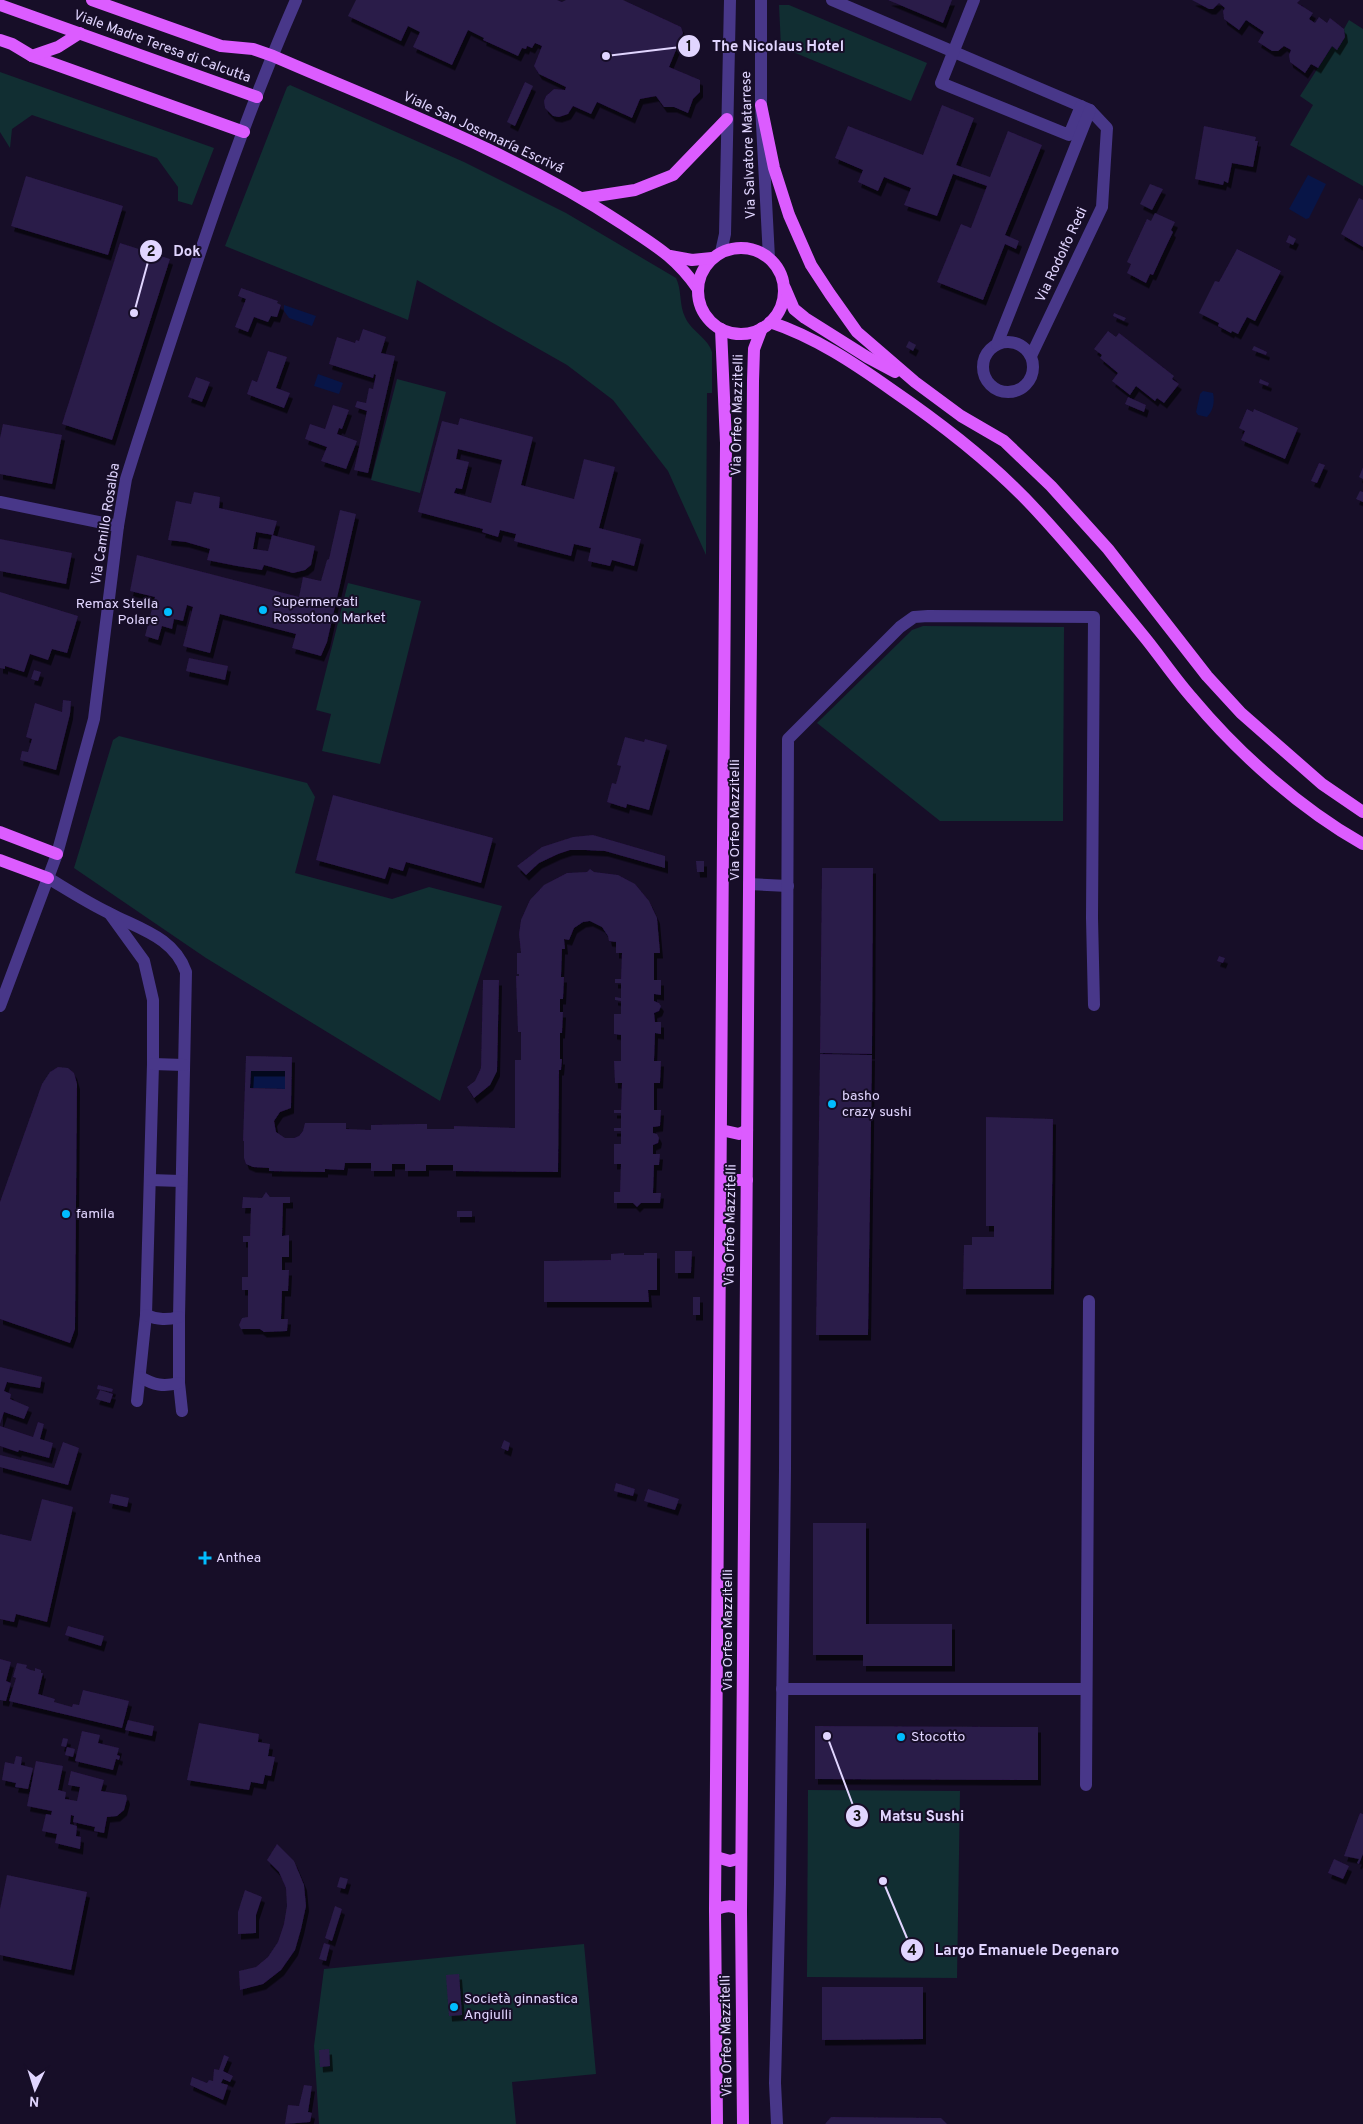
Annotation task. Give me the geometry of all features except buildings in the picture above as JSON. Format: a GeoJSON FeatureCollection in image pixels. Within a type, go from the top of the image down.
{"type":"FeatureCollection","features":[{"type":"Feature","properties":{"kind":"main road","name":"Viale Madre Teresa di Calcutta"},"geometry":{"type":"LineString","coordinates":[[92,0],[221,46],[253,49],[273,56]]}},
{"type":"Feature","properties":{"kind":"main road","name":"Viale Madre Teresa di Calcutta"},"geometry":{"type":"LineString","coordinates":[[0,5],[257,97]]}},
{"type":"Feature","properties":{"kind":"main road"},"geometry":{"type":"LineString","coordinates":[[32,56],[58,47],[80,33]]}},
{"type":"Feature","properties":{"kind":"main road"},"geometry":{"type":"LineString","coordinates":[[0,40],[12,44],[32,56],[244,132]]}},
{"type":"Feature","properties":{"kind":"main road","name":"Viale San Josemaría Escrivá"},"geometry":{"type":"LineString","coordinates":[[273,56],[514,161],[582,198],[670,256]]}},
{"type":"Feature","properties":{"kind":"main road"},"geometry":{"type":"LineString","coordinates":[[761,105],[774,168],[789,214],[811,265],[858,332],[915,382],[961,416],[1004,441],[1044,480],[1108,549],[1207,676],[1241,713],[1322,784],[1363,812]]}},
{"type":"Feature","properties":{"kind":"main road"},"geometry":{"type":"LineString","coordinates":[[582,198],[635,190],[673,175],[727,119]]}},
{"type":"Feature","properties":{"kind":"main road"},"geometry":{"type":"LineString","coordinates":[[670,256],[692,260],[716,255],[730,249],[751,248],[769,258],[776,266],[794,310],[867,356],[915,382]]}},
{"type":"Feature","properties":{"kind":"main road"},"geometry":{"type":"LineString","coordinates":[[716,255],[704,267],[698,289],[698,299],[704,312],[713,324],[721,329],[742,334],[766,325],[794,330],[866,371],[989,464],[1042,516],[1142,634],[1192,699],[1226,736],[1307,807],[1363,844]]}},
{"type":"Feature","properties":{"kind":"main road"},"geometry":{"type":"LineString","coordinates":[[670,256],[685,270],[698,289]]}},
{"type":"Feature","properties":{"kind":"main road"},"geometry":{"type":"LineString","coordinates":[[766,325],[781,305],[784,285]]}},
{"type":"Feature","properties":{"kind":"main road","name":"Via Orfeo Mazzitelli"},"geometry":{"type":"LineString","coordinates":[[743,2124],[741,1858],[753,381],[754,349],[766,325]]}},
{"type":"Feature","properties":{"kind":"main road","name":"Via Orfeo Mazzitelli"},"geometry":{"type":"LineString","coordinates":[[717,2124],[715,1910],[726,443],[721,329]]}},
{"type":"Feature","properties":{"kind":"main road"},"geometry":{"type":"LineString","coordinates":[[0,832],[56,854]]}},
{"type":"Feature","properties":{"kind":"main road"},"geometry":{"type":"LineString","coordinates":[[0,860],[48,878]]}},
{"type":"Feature","properties":{"kind":"main road"},"geometry":{"type":"LineString","coordinates":[[721,1130],[739,1134],[747,1130]]}},
{"type":"Feature","properties":{"kind":"main road"},"geometry":{"type":"LineString","coordinates":[[721,1180],[747,1180]]}},
{"type":"Feature","properties":{"kind":"main road"},"geometry":{"type":"LineString","coordinates":[[716,1857],[730,1861],[741,1858]]}},
{"type":"Feature","properties":{"kind":"main road"},"geometry":{"type":"LineString","coordinates":[[715,1910],[725,1906],[735,1906],[741,1911]]}},
{"type":"Feature","properties":{"kind":"street","name":"Via Camillo Rosalba"},"geometry":{"type":"LineString","coordinates":[[0,1006],[56,854],[94,719],[118,526],[126,479],[200,249],[296,0]]}},
{"type":"Feature","properties":{"kind":"street","name":"Via Salvatore Matarrese"},"geometry":{"type":"LineString","coordinates":[[716,255],[725,234],[730,0]]}},
{"type":"Feature","properties":{"kind":"street","name":"Via Salvatore Matarrese"},"geometry":{"type":"LineString","coordinates":[[762,0],[761,105],[769,258]]}},
{"type":"Feature","properties":{"kind":"street","name":"Via Rodolfo Redi"},"geometry":{"type":"LineString","coordinates":[[832,0],[1086,108],[1107,128],[1102,207],[1031,356],[1033,373],[1024,387],[1008,392],[1000,391],[992,387],[984,373],[985,356],[997,344],[1086,108]]}},
{"type":"Feature","properties":{"kind":"street"},"geometry":{"type":"LineString","coordinates":[[974,0],[941,83],[1069,135],[1086,108]]}},
{"type":"Feature","properties":{"kind":"street"},"geometry":{"type":"LineString","coordinates":[[997,344],[1013,342],[1020,345],[1031,356]]}},
{"type":"Feature","properties":{"kind":"street"},"geometry":{"type":"LineString","coordinates":[[0,502],[118,526]]}},
{"type":"Feature","properties":{"kind":"street"},"geometry":{"type":"LineString","coordinates":[[778,2124],[776,2083],[785,1470],[788,739],[900,627],[914,618],[928,616],[1094,617],[1092,908],[1094,1005]]}},
{"type":"Feature","properties":{"kind":"street"},"geometry":{"type":"LineString","coordinates":[[48,878],[110,914],[133,923],[166,942],[182,961],[186,981],[179,1317],[182,1411]]}},
{"type":"Feature","properties":{"kind":"street"},"geometry":{"type":"LineString","coordinates":[[749,884],[788,886]]}},
{"type":"Feature","properties":{"kind":"street"},"geometry":{"type":"LineString","coordinates":[[110,914],[144,961],[153,1000],[154,1064],[146,1315],[137,1400]]}},
{"type":"Feature","properties":{"kind":"street"},"geometry":{"type":"LineString","coordinates":[[154,1064],[184,1065]]}},
{"type":"Feature","properties":{"kind":"street"},"geometry":{"type":"LineString","coordinates":[[150,1180],[181,1180]]}},
{"type":"Feature","properties":{"kind":"street"},"geometry":{"type":"LineString","coordinates":[[1086,1785],[1089,1301]]}},
{"type":"Feature","properties":{"kind":"street"},"geometry":{"type":"LineString","coordinates":[[146,1315],[156,1319],[179,1317]]}},
{"type":"Feature","properties":{"kind":"street"},"geometry":{"type":"LineString","coordinates":[[140,1377],[153,1385],[167,1386],[180,1383]]}},
{"type":"Feature","properties":{"kind":"street"},"geometry":{"type":"LineString","coordinates":[[782,1689],[1086,1690]]}},
{"type":"Feature","properties":{"kind":"green space"},"geometry":{"type":"Polygon","coordinates":[[[779,5],[789,5],[927,63],[911,101],[781,47],[779,5]]]}},
{"type":"Feature","properties":{"kind":"green space"},"geometry":{"type":"Polygon","coordinates":[[[1349,20],[1363,29],[1363,186],[1290,145],[1313,105],[1300,96],[1332,46],[1337,49],[1345,37],[1344,29],[1349,20]]]}},
{"type":"Feature","properties":{"kind":"green space"},"geometry":{"type":"Polygon","coordinates":[[[0,72],[214,148],[192,205],[178,201],[178,187],[157,158],[32,115],[12,129],[10,148],[0,132],[0,72]]]}},
{"type":"Feature","properties":{"kind":"green space"},"geometry":{"type":"Polygon","coordinates":[[[290,85],[464,162],[566,213],[676,278],[685,317],[707,343],[712,352],[712,393],[707,393],[706,555],[668,471],[613,400],[567,365],[417,280],[408,320],[225,246],[287,87],[290,85]]]}},
{"type":"Feature","properties":{"kind":"green space"},"geometry":{"type":"Polygon","coordinates":[[[397,379],[446,392],[420,493],[371,480],[397,379]]]}},
{"type":"Feature","properties":{"kind":"green space"},"geometry":{"type":"Polygon","coordinates":[[[348,583],[421,601],[380,764],[322,751],[331,714],[316,710],[348,583]]]}},
{"type":"Feature","properties":{"kind":"green space"},"geometry":{"type":"Polygon","coordinates":[[[923,626],[1064,627],[1063,821],[940,821],[817,723],[912,630],[923,626]]]}},
{"type":"Feature","properties":{"kind":"green space"},"geometry":{"type":"Polygon","coordinates":[[[119,736],[307,783],[315,797],[295,873],[392,899],[429,887],[502,906],[440,1101],[206,958],[74,868],[113,740],[119,736]]]}},
{"type":"Feature","properties":{"kind":"green space"},"geometry":{"type":"Polygon","coordinates":[[[808,1790],[960,1791],[957,1978],[807,1977],[808,1790]]]}},
{"type":"Feature","properties":{"kind":"green space","name":"Società ginnastica Angiulli"},"geometry":{"type":"Polygon","coordinates":[[[584,1944],[596,2074],[512,2082],[516,2124],[319,2124],[314,2046],[324,1969],[584,1944]]]}},
{"type":"Feature","properties":{"kind":"shaded area"},"geometry":{"type":"Polygon","coordinates":[[[1308,175],[1326,184],[1309,218],[1306,219],[1289,209],[1308,175]]]}},
{"type":"Feature","properties":{"kind":"shaded area"},"geometry":{"type":"Polygon","coordinates":[[[284,305],[316,316],[312,326],[289,318],[284,311],[284,305]]]}},
{"type":"Feature","properties":{"kind":"shaded area"},"geometry":{"type":"Polygon","coordinates":[[[318,374],[343,383],[339,394],[314,386],[318,374]]]}},
{"type":"Feature","properties":{"kind":"shaded area"},"geometry":{"type":"Polygon","coordinates":[[[1203,391],[1213,393],[1214,396],[1212,409],[1207,417],[1198,415],[1196,412],[1200,394],[1203,391]]]}},
{"type":"Feature","properties":{"kind":"shaded area"},"geometry":{"type":"Polygon","coordinates":[[[251,1071],[285,1071],[285,1089],[250,1088],[251,1071]]]}},
{"type":"Feature","properties":{"kind":"place","name":"The Nicolaus Hotel"},"geometry":{"type":"Point","coordinates":[606,56]}},
{"type":"Feature","properties":{"kind":"place","name":"Dok"},"geometry":{"type":"Point","coordinates":[134,313]}},
{"type":"Feature","properties":{"kind":"place","name":"Supermercati Rossotono Market"},"geometry":{"type":"Point","coordinates":[263,610]}},
{"type":"Feature","properties":{"kind":"place","name":"Remax Stella Polare"},"geometry":{"type":"Point","coordinates":[168,612]}},
{"type":"Feature","properties":{"kind":"place","name":"basho crazy sushi"},"geometry":{"type":"Point","coordinates":[832,1104]}},
{"type":"Feature","properties":{"kind":"place","name":"famila"},"geometry":{"type":"Point","coordinates":[66,1214]}},
{"type":"Feature","properties":{"kind":"place","name":"Anthea"},"geometry":{"type":"Point","coordinates":[205,1558]}},
{"type":"Feature","properties":{"kind":"place","name":"Matsu Sushi"},"geometry":{"type":"Point","coordinates":[827,1736]}},
{"type":"Feature","properties":{"kind":"place","name":"Stocotto"},"geometry":{"type":"Point","coordinates":[901,1737]}},
{"type":"Feature","properties":{"kind":"place","name":"Largo Emanuele Degenaro"},"geometry":{"type":"Point","coordinates":[883,1881]}},
{"type":"Feature","properties":{"kind":"place","name":"Società ginnastica Angiulli"},"geometry":{"type":"Point","coordinates":[454,2007]}}]}
